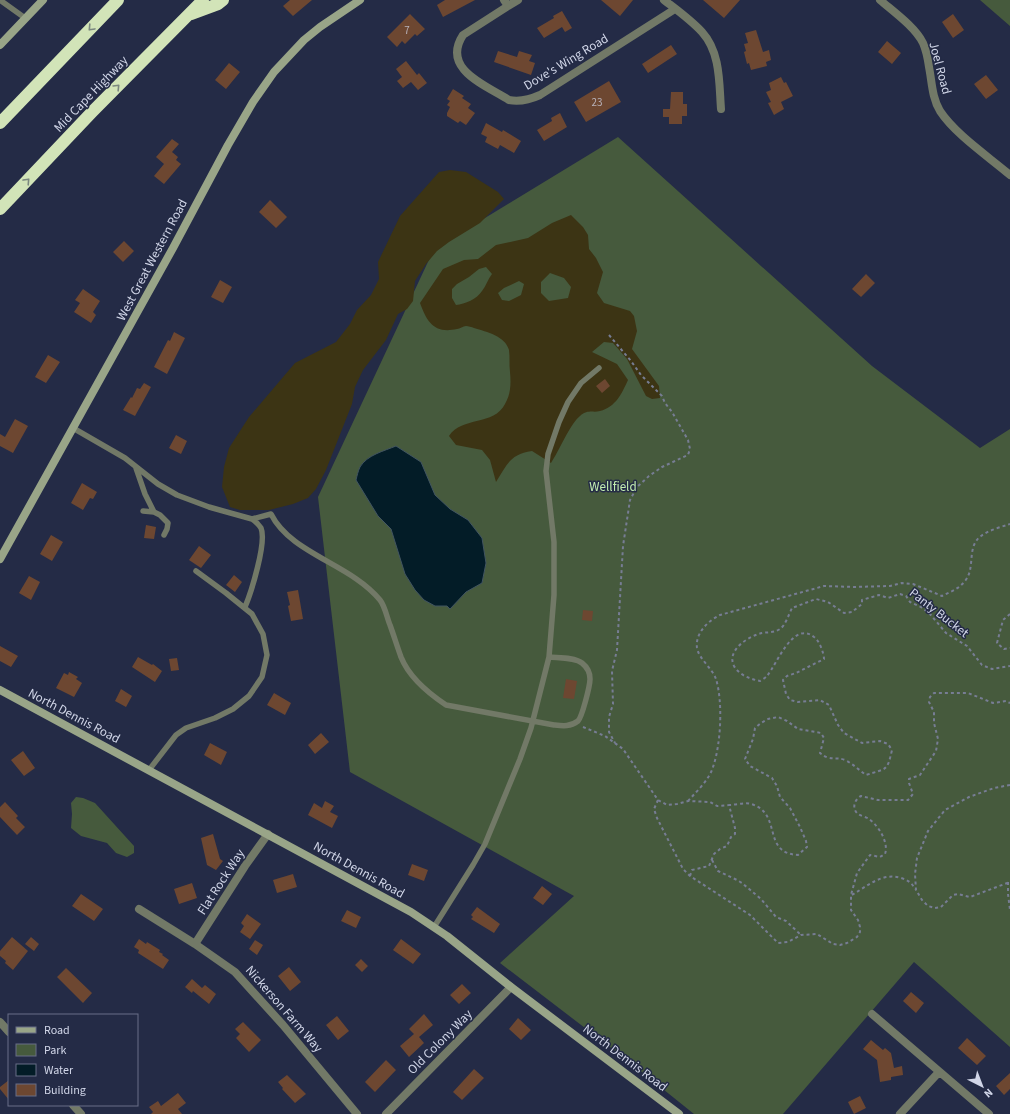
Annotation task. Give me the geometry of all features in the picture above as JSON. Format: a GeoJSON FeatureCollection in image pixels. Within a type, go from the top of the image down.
{"type":"FeatureCollection","features":[{"type":"Feature","properties":{"kind":"highway"},"geometry":{"type":"LineString","coordinates":[[0,123],[118,0]]}},
{"type":"Feature","properties":{"kind":"highway","name":"Mid Cape Highway"},"geometry":{"type":"LineString","coordinates":[[0,209],[92,112],[203,0]]}},
{"type":"Feature","properties":{"kind":"highway"},"geometry":{"type":"LineString","coordinates":[[188,15],[212,7],[223,0]]}},
{"type":"Feature","properties":{"kind":"main road"},"geometry":{"type":"LineString","coordinates":[[0,45],[43,0]]}},
{"type":"Feature","properties":{"kind":"main road","name":"West Great Western Road"},"geometry":{"type":"LineString","coordinates":[[0,559],[253,102],[274,72],[304,40],[325,23],[360,0]]}},
{"type":"Feature","properties":{"kind":"main road","name":"North Dennis Road"},"geometry":{"type":"LineString","coordinates":[[0,690],[381,895],[434,927],[679,1114]]}},
{"type":"Feature","properties":{"kind":"street"},"geometry":{"type":"LineString","coordinates":[[506,3],[518,0]]}},
{"type":"Feature","properties":{"kind":"street"},"geometry":{"type":"LineString","coordinates":[[664,0],[702,32],[710,44],[716,58],[721,109]]}},
{"type":"Feature","properties":{"kind":"street","name":"Joel Road"},"geometry":{"type":"LineString","coordinates":[[880,0],[903,19],[923,43],[929,66],[932,91],[939,110],[956,130],[1010,175]]}},
{"type":"Feature","properties":{"kind":"street","name":"Dove's Wing Road"},"geometry":{"type":"LineString","coordinates":[[506,3],[463,35],[458,42],[456,56],[462,68],[472,77],[508,100],[516,101],[532,99],[540,95],[675,9]]}},
{"type":"Feature","properties":{"kind":"street","name":"Flat Rock Way"},"geometry":{"type":"LineString","coordinates":[[195,944],[268,834]]}},
{"type":"Feature","properties":{"kind":"street","name":"Nickerson Farm Way"},"geometry":{"type":"LineString","coordinates":[[139,909],[195,944],[235,972],[357,1114]]}},
{"type":"Feature","properties":{"kind":"street","name":"Old Colony Way"},"geometry":{"type":"LineString","coordinates":[[386,1114],[511,987]]}},
{"type":"Feature","properties":{"kind":"street"},"geometry":{"type":"LineString","coordinates":[[872,1014],[989,1114]]}},
{"type":"Feature","properties":{"kind":"street"},"geometry":{"type":"LineString","coordinates":[[0,1022],[8,1031]]}},
{"type":"Feature","properties":{"kind":"street"},"geometry":{"type":"LineString","coordinates":[[900,1114],[939,1072]]}},
{"type":"Feature","properties":{"kind":"street"},"geometry":{"type":"LineString","coordinates":[[74,1106],[81,1114]]}},
{"type":"Feature","properties":{"kind":"lane"},"geometry":{"type":"LineString","coordinates":[[0,0],[25,18]]}},
{"type":"Feature","properties":{"kind":"lane"},"geometry":{"type":"LineString","coordinates":[[434,927],[485,844],[520,759],[532,721],[549,656],[554,595],[554,542],[546,471],[548,454],[559,422],[568,402],[581,383],[599,368]]}},
{"type":"Feature","properties":{"kind":"lane"},"geometry":{"type":"LineString","coordinates":[[73,428],[125,458],[158,484],[177,495],[209,507],[252,518],[272,514],[275,521],[291,539],[350,574],[381,601],[402,658],[409,671],[413,677],[437,699],[446,704],[457,708],[532,721],[565,726],[573,724],[582,715],[590,680],[588,668],[582,662],[577,660],[549,656]]}},
{"type":"Feature","properties":{"kind":"lane"},"geometry":{"type":"LineString","coordinates":[[136,468],[145,494],[154,512]]}},
{"type":"Feature","properties":{"kind":"lane"},"geometry":{"type":"LineString","coordinates":[[143,511],[154,512],[160,515],[168,523],[164,535]]}},
{"type":"Feature","properties":{"kind":"lane"},"geometry":{"type":"LineString","coordinates":[[245,607],[255,577],[262,537],[261,528],[252,518]]}},
{"type":"Feature","properties":{"kind":"lane"},"geometry":{"type":"LineString","coordinates":[[149,770],[176,735],[186,728],[233,709],[249,696],[262,677],[267,655],[263,634],[252,614],[245,607],[196,571]]}},
{"type":"Feature","properties":{"kind":"path"},"geometry":{"type":"LineString","coordinates":[[609,335],[641,375],[662,396],[688,440],[690,449],[688,455],[662,467],[649,476],[637,487],[630,500],[623,546],[616,650],[612,670],[613,704],[609,717],[609,732],[615,743]]}},
{"type":"Feature","properties":{"kind":"path"},"geometry":{"type":"LineString","coordinates":[[688,801],[702,786],[713,768],[719,738],[720,708],[716,679],[697,648],[698,638],[702,630],[711,620],[720,615],[824,586],[890,586],[902,583],[913,584],[942,596],[958,588],[965,582],[969,574],[972,562],[972,550],[975,542],[991,530],[1010,524]]}},
{"type":"Feature","properties":{"kind":"path","name":"Panty Bucket"},"geometry":{"type":"LineString","coordinates":[[729,805],[749,803],[762,810],[770,823],[776,843],[781,850],[789,854],[798,855],[807,847],[800,827],[790,808],[780,797],[772,778],[750,766],[745,759],[753,740],[755,728],[761,722],[768,719],[778,717],[787,721],[798,729],[821,733],[824,738],[820,753],[833,760],[842,759],[853,764],[866,775],[888,767],[892,750],[888,744],[880,740],[862,743],[844,733],[829,705],[820,700],[798,702],[790,700],[786,694],[783,680],[787,676],[796,674],[824,659],[817,638],[812,634],[805,632],[789,642],[778,656],[766,678],[760,681],[744,676],[735,668],[732,662],[733,654],[743,641],[763,633],[780,629],[784,625],[792,608],[816,599],[828,602],[844,613],[852,612],[862,604],[862,600],[879,595],[888,598],[900,594],[906,596],[910,602],[921,607],[930,614],[946,632],[967,646],[982,665],[992,669],[1010,666]]}},
{"type":"Feature","properties":{"kind":"path"},"geometry":{"type":"LineString","coordinates":[[1010,614],[1003,620],[997,643],[1004,649],[1010,648]]}},
{"type":"Feature","properties":{"kind":"path"},"geometry":{"type":"LineString","coordinates":[[658,800],[654,809],[657,818],[683,869],[690,876],[750,915],[778,943],[788,942],[802,935],[817,934],[833,944],[840,945],[858,937],[860,932],[860,927],[851,910],[852,895],[857,873],[870,855],[880,857],[885,854],[887,850],[878,827],[870,819],[857,813],[854,804],[856,798],[861,796],[871,800],[899,801],[908,800],[913,794],[909,779],[920,775],[936,751],[938,738],[934,723],[934,712],[930,702],[930,697],[934,693],[968,693],[993,702],[1006,701],[1010,703]]}},
{"type":"Feature","properties":{"kind":"path"},"geometry":{"type":"LineString","coordinates":[[573,724],[605,736],[615,743],[629,756],[658,800],[668,804],[677,804],[688,801],[710,802],[717,806],[729,805],[735,828],[735,834],[731,837],[727,846],[714,854],[708,866],[692,870],[690,876]]}},
{"type":"Feature","properties":{"kind":"path"},"geometry":{"type":"LineString","coordinates":[[916,890],[915,874],[917,858],[928,831],[945,810],[969,797],[994,788],[1010,785]]}},
{"type":"Feature","properties":{"kind":"path"},"geometry":{"type":"LineString","coordinates":[[712,860],[718,871],[742,883],[762,899],[776,917],[786,921],[802,935]]}},
{"type":"Feature","properties":{"kind":"path"},"geometry":{"type":"LineString","coordinates":[[852,895],[874,881],[894,875],[908,880],[913,885],[922,900],[928,906],[935,908],[941,907],[953,895],[958,894],[970,898],[1009,882],[1008,894],[1010,910]]}},
{"type":"Feature","properties":{"kind":"green space"},"geometry":{"type":"Polygon","coordinates":[[[980,0],[1010,0],[1010,26],[980,0]]]}},
{"type":"Feature","properties":{"kind":"green space","name":"Wellfield"},"geometry":{"type":"Polygon","coordinates":[[[618,137],[872,366],[980,448],[1010,429],[1010,1047],[914,962],[783,1114],[694,1114],[623,1057],[500,963],[574,896],[350,772],[318,497],[434,249],[618,137]]]}},
{"type":"Feature","properties":{"kind":"green space"},"geometry":{"type":"Polygon","coordinates":[[[76,797],[95,803],[134,846],[134,853],[127,857],[116,853],[107,843],[81,836],[71,828],[71,803],[76,797]]]}},
{"type":"Feature","properties":{"kind":"sand"},"geometry":{"type":"Polygon","coordinates":[[[450,170],[466,172],[498,192],[504,199],[480,223],[437,251],[426,264],[415,281],[413,301],[407,309],[398,314],[386,340],[363,370],[355,387],[352,404],[326,470],[316,489],[308,498],[293,504],[269,510],[240,510],[230,507],[222,487],[224,467],[229,448],[249,417],[295,363],[336,342],[350,324],[357,310],[371,295],[379,279],[378,262],[400,216],[439,172],[450,170]]]}},
{"type":"Feature","properties":{"kind":"sand"},"geometry":{"type":"Polygon","coordinates":[[[571,215],[583,227],[588,235],[589,249],[596,258],[603,272],[597,293],[604,303],[630,311],[634,316],[637,331],[632,349],[659,386],[660,398],[652,399],[646,396],[627,359],[613,343],[604,342],[592,352],[617,364],[628,380],[618,399],[606,409],[597,412],[588,412],[580,416],[569,431],[551,463],[532,451],[525,452],[510,461],[496,482],[490,460],[482,450],[456,445],[449,436],[462,426],[486,419],[500,411],[505,404],[510,384],[509,350],[507,345],[495,335],[467,326],[449,330],[437,328],[429,321],[420,303],[443,269],[464,260],[478,259],[496,245],[528,238],[552,223],[571,215]],[[486,267],[479,269],[452,289],[452,298],[456,305],[470,301],[480,294],[492,274],[486,267]],[[550,273],[541,282],[541,293],[549,301],[568,298],[571,287],[564,278],[550,273]],[[519,281],[504,288],[498,293],[502,300],[509,301],[521,295],[524,284],[519,281]]]}},
{"type":"Feature","properties":{"kind":"water"},"geometry":{"type":"Polygon","coordinates":[[[396,446],[421,462],[435,495],[450,509],[468,520],[482,538],[486,563],[482,583],[466,592],[450,609],[447,606],[435,606],[424,600],[415,590],[405,574],[391,529],[378,516],[356,480],[360,467],[367,459],[396,446]]]}},
{"type":"Feature","properties":{"kind":"building"},"geometry":{"type":"Polygon","coordinates":[[[290,0],[312,0],[293,16],[283,6],[290,0]]]}},
{"type":"Feature","properties":{"kind":"building"},"geometry":{"type":"Polygon","coordinates":[[[445,0],[475,0],[443,17],[437,5],[445,0]]]}},
{"type":"Feature","properties":{"kind":"building"},"geometry":{"type":"Polygon","coordinates":[[[601,0],[633,0],[620,16],[601,0]]]}},
{"type":"Feature","properties":{"kind":"building"},"geometry":{"type":"Polygon","coordinates":[[[703,0],[740,0],[724,18],[703,0]]]}},
{"type":"Feature","properties":{"kind":"building"},"geometry":{"type":"Polygon","coordinates":[[[562,11],[572,28],[565,32],[562,27],[544,38],[537,28],[554,18],[553,16],[562,11]]]}},
{"type":"Feature","properties":{"kind":"building"},"geometry":{"type":"Polygon","coordinates":[[[410,14],[425,29],[417,36],[415,34],[405,44],[402,41],[397,47],[387,37],[410,14]]]}},
{"type":"Feature","properties":{"kind":"building"},"geometry":{"type":"Polygon","coordinates":[[[953,14],[964,30],[953,38],[942,22],[953,14]]]}},
{"type":"Feature","properties":{"kind":"building"},"geometry":{"type":"Polygon","coordinates":[[[756,30],[763,52],[769,50],[771,60],[766,62],[767,66],[751,70],[749,63],[747,64],[744,52],[746,51],[744,44],[748,43],[745,33],[756,30]]]}},
{"type":"Feature","properties":{"kind":"building"},"geometry":{"type":"Polygon","coordinates":[[[887,41],[901,53],[892,64],[878,52],[887,41]]]}},
{"type":"Feature","properties":{"kind":"building"},"geometry":{"type":"Polygon","coordinates":[[[671,45],[677,54],[648,73],[642,64],[671,45]]]}},
{"type":"Feature","properties":{"kind":"building"},"geometry":{"type":"Polygon","coordinates":[[[498,51],[517,57],[519,51],[532,55],[529,61],[535,63],[531,75],[494,62],[498,51]]]}},
{"type":"Feature","properties":{"kind":"building"},"geometry":{"type":"Polygon","coordinates":[[[406,61],[417,75],[419,73],[427,83],[418,90],[411,82],[403,88],[397,81],[402,77],[396,69],[406,61]]]}},
{"type":"Feature","properties":{"kind":"building"},"geometry":{"type":"Polygon","coordinates":[[[229,63],[240,72],[226,89],[215,80],[229,63]]]}},
{"type":"Feature","properties":{"kind":"building"},"geometry":{"type":"Polygon","coordinates":[[[986,75],[998,90],[986,99],[974,84],[986,75]]]}},
{"type":"Feature","properties":{"kind":"building"},"geometry":{"type":"Polygon","coordinates":[[[781,77],[784,83],[786,82],[793,96],[781,102],[784,109],[774,115],[768,103],[771,102],[766,92],[771,90],[769,83],[781,77]]]}},
{"type":"Feature","properties":{"kind":"building"},"geometry":{"type":"Polygon","coordinates":[[[609,81],[621,102],[586,122],[574,102],[609,81]]]}},
{"type":"Feature","properties":{"kind":"building"},"geometry":{"type":"Polygon","coordinates":[[[453,89],[464,96],[462,98],[471,104],[468,108],[475,113],[466,125],[460,121],[458,123],[447,116],[450,107],[447,105],[450,101],[447,99],[453,89]]]}},
{"type":"Feature","properties":{"kind":"building"},"geometry":{"type":"Polygon","coordinates":[[[671,92],[683,92],[683,104],[687,104],[687,116],[682,116],[682,124],[669,124],[669,117],[663,117],[663,109],[670,109],[671,92]]]}},
{"type":"Feature","properties":{"kind":"building"},"geometry":{"type":"Polygon","coordinates":[[[560,113],[567,127],[544,141],[537,130],[552,121],[551,118],[560,113]]]}},
{"type":"Feature","properties":{"kind":"building"},"geometry":{"type":"Polygon","coordinates":[[[486,123],[502,132],[503,130],[521,141],[514,153],[500,145],[498,149],[485,142],[487,137],[481,134],[486,123]]]}},
{"type":"Feature","properties":{"kind":"building"},"geometry":{"type":"Polygon","coordinates":[[[172,139],[179,144],[172,152],[178,157],[176,160],[181,164],[164,184],[154,176],[164,164],[156,157],[172,139]]]}},
{"type":"Feature","properties":{"kind":"building"},"geometry":{"type":"Polygon","coordinates":[[[270,200],[287,217],[276,228],[259,212],[270,200]]]}},
{"type":"Feature","properties":{"kind":"building"},"geometry":{"type":"Polygon","coordinates":[[[124,241],[134,251],[123,262],[113,252],[124,241]]]}},
{"type":"Feature","properties":{"kind":"building"},"geometry":{"type":"Polygon","coordinates":[[[866,274],[875,283],[861,297],[852,289],[866,274]]]}},
{"type":"Feature","properties":{"kind":"building"},"geometry":{"type":"Polygon","coordinates":[[[220,280],[232,287],[223,303],[211,297],[220,280]]]}},
{"type":"Feature","properties":{"kind":"building"},"geometry":{"type":"Polygon","coordinates":[[[83,289],[100,301],[93,312],[96,315],[91,323],[74,312],[80,303],[75,300],[83,289]]]}},
{"type":"Feature","properties":{"kind":"building"},"geometry":{"type":"Polygon","coordinates":[[[174,332],[185,338],[167,374],[154,367],[168,340],[170,341],[174,332]]]}},
{"type":"Feature","properties":{"kind":"building"},"geometry":{"type":"Polygon","coordinates":[[[48,355],[60,362],[46,383],[35,377],[48,355]]]}},
{"type":"Feature","properties":{"kind":"building"},"geometry":{"type":"Polygon","coordinates":[[[605,379],[610,386],[602,393],[596,386],[605,379]]]}},
{"type":"Feature","properties":{"kind":"building"},"geometry":{"type":"Polygon","coordinates":[[[144,383],[151,387],[135,416],[123,410],[137,388],[140,389],[144,383]]]}},
{"type":"Feature","properties":{"kind":"building"},"geometry":{"type":"Polygon","coordinates":[[[15,419],[28,426],[13,453],[0,446],[0,434],[5,437],[15,419]]]}},
{"type":"Feature","properties":{"kind":"building"},"geometry":{"type":"Polygon","coordinates":[[[176,435],[187,441],[181,454],[169,448],[176,435]]]}},
{"type":"Feature","properties":{"kind":"building"},"geometry":{"type":"Polygon","coordinates":[[[82,483],[97,492],[93,499],[90,498],[83,510],[71,503],[82,483]]]}},
{"type":"Feature","properties":{"kind":"building"},"geometry":{"type":"Polygon","coordinates":[[[146,525],[156,527],[154,539],[144,538],[146,525]]]}},
{"type":"Feature","properties":{"kind":"building"},"geometry":{"type":"Polygon","coordinates":[[[51,535],[63,542],[52,561],[40,554],[51,535]]]}},
{"type":"Feature","properties":{"kind":"building"},"geometry":{"type":"Polygon","coordinates":[[[199,546],[211,555],[201,568],[189,560],[199,546]]]}},
{"type":"Feature","properties":{"kind":"building"},"geometry":{"type":"Polygon","coordinates":[[[234,575],[242,582],[235,592],[226,585],[234,575]]]}},
{"type":"Feature","properties":{"kind":"building"},"geometry":{"type":"Polygon","coordinates":[[[29,576],[40,582],[31,600],[19,593],[29,576]]]}},
{"type":"Feature","properties":{"kind":"building"},"geometry":{"type":"Polygon","coordinates":[[[298,590],[303,619],[291,621],[287,592],[298,590]]]}},
{"type":"Feature","properties":{"kind":"building"},"geometry":{"type":"Polygon","coordinates":[[[583,610],[593,611],[592,621],[582,620],[583,610]]]}},
{"type":"Feature","properties":{"kind":"building"},"geometry":{"type":"Polygon","coordinates":[[[0,646],[18,656],[11,667],[0,661],[0,646]]]}},
{"type":"Feature","properties":{"kind":"building"},"geometry":{"type":"Polygon","coordinates":[[[138,657],[152,665],[153,664],[162,671],[155,682],[132,667],[138,657]]]}},
{"type":"Feature","properties":{"kind":"building"},"geometry":{"type":"Polygon","coordinates":[[[177,658],[179,670],[171,671],[169,659],[177,658]]]}},
{"type":"Feature","properties":{"kind":"building"},"geometry":{"type":"Polygon","coordinates":[[[69,672],[78,677],[76,679],[82,683],[74,697],[56,688],[64,673],[68,675],[69,672]]]}},
{"type":"Feature","properties":{"kind":"building"},"geometry":{"type":"Polygon","coordinates":[[[566,679],[577,681],[574,699],[563,698],[566,679]]]}},
{"type":"Feature","properties":{"kind":"building"},"geometry":{"type":"Polygon","coordinates":[[[121,689],[132,696],[126,707],[115,701],[121,689]]]}},
{"type":"Feature","properties":{"kind":"building"},"geometry":{"type":"Polygon","coordinates":[[[274,693],[291,703],[285,715],[267,705],[274,693]]]}},
{"type":"Feature","properties":{"kind":"building"},"geometry":{"type":"Polygon","coordinates":[[[321,733],[329,742],[315,754],[308,745],[321,733]]]}},
{"type":"Feature","properties":{"kind":"building"},"geometry":{"type":"Polygon","coordinates":[[[210,743],[227,752],[221,765],[204,755],[210,743]]]}},
{"type":"Feature","properties":{"kind":"building"},"geometry":{"type":"Polygon","coordinates":[[[23,751],[35,768],[24,776],[11,760],[23,751]]]}},
{"type":"Feature","properties":{"kind":"building"},"geometry":{"type":"Polygon","coordinates":[[[325,801],[334,806],[330,812],[338,816],[332,828],[308,815],[314,803],[322,808],[325,801]]]}},
{"type":"Feature","properties":{"kind":"building"},"geometry":{"type":"Polygon","coordinates":[[[5,802],[18,816],[16,818],[25,827],[17,835],[0,817],[0,807],[5,802]]]}},
{"type":"Feature","properties":{"kind":"building"},"geometry":{"type":"Polygon","coordinates":[[[213,834],[220,859],[223,861],[216,870],[207,865],[201,838],[213,834]]]}},
{"type":"Feature","properties":{"kind":"building"},"geometry":{"type":"Polygon","coordinates":[[[412,864],[428,870],[424,881],[408,875],[412,864]]]}},
{"type":"Feature","properties":{"kind":"building"},"geometry":{"type":"Polygon","coordinates":[[[293,874],[297,887],[277,893],[273,880],[293,874]]]}},
{"type":"Feature","properties":{"kind":"building"},"geometry":{"type":"Polygon","coordinates":[[[192,883],[197,898],[179,904],[174,889],[192,883]]]}},
{"type":"Feature","properties":{"kind":"building"},"geometry":{"type":"Polygon","coordinates":[[[542,886],[552,894],[543,905],[533,898],[542,886]]]}},
{"type":"Feature","properties":{"kind":"building"},"geometry":{"type":"Polygon","coordinates":[[[81,894],[103,909],[94,921],[72,906],[81,894]]]}},
{"type":"Feature","properties":{"kind":"building"},"geometry":{"type":"Polygon","coordinates":[[[477,907],[500,924],[494,933],[471,919],[473,917],[471,915],[477,907]]]}},
{"type":"Feature","properties":{"kind":"building"},"geometry":{"type":"Polygon","coordinates":[[[347,910],[361,917],[356,928],[341,921],[347,910]]]}},
{"type":"Feature","properties":{"kind":"building"},"geometry":{"type":"Polygon","coordinates":[[[247,914],[261,924],[250,939],[240,932],[244,926],[241,923],[247,914]]]}},
{"type":"Feature","properties":{"kind":"building"},"geometry":{"type":"Polygon","coordinates":[[[12,937],[28,951],[13,970],[0,956],[0,951],[12,937]]]}},
{"type":"Feature","properties":{"kind":"building"},"geometry":{"type":"Polygon","coordinates":[[[31,937],[39,944],[34,951],[25,944],[31,937]]]}},
{"type":"Feature","properties":{"kind":"building"},"geometry":{"type":"Polygon","coordinates":[[[139,939],[160,950],[159,952],[169,960],[163,969],[138,953],[139,950],[134,947],[139,939]]]}},
{"type":"Feature","properties":{"kind":"building"},"geometry":{"type":"Polygon","coordinates":[[[401,939],[421,954],[413,964],[393,950],[401,939]]]}},
{"type":"Feature","properties":{"kind":"building"},"geometry":{"type":"Polygon","coordinates":[[[255,940],[263,945],[257,955],[249,949],[255,940]]]}},
{"type":"Feature","properties":{"kind":"building"},"geometry":{"type":"Polygon","coordinates":[[[361,959],[368,966],[362,972],[355,965],[361,959]]]}},
{"type":"Feature","properties":{"kind":"building"},"geometry":{"type":"Polygon","coordinates":[[[289,967],[301,982],[290,991],[278,976],[289,967]]]}},
{"type":"Feature","properties":{"kind":"building"},"geometry":{"type":"Polygon","coordinates":[[[66,968],[92,993],[83,1003],[57,977],[66,968]]]}},
{"type":"Feature","properties":{"kind":"building"},"geometry":{"type":"Polygon","coordinates":[[[192,979],[202,988],[205,985],[216,994],[209,1004],[193,991],[192,993],[185,987],[192,979]]]}},
{"type":"Feature","properties":{"kind":"building"},"geometry":{"type":"Polygon","coordinates":[[[462,984],[471,993],[459,1004],[450,995],[462,984]]]}},
{"type":"Feature","properties":{"kind":"building"},"geometry":{"type":"Polygon","coordinates":[[[911,992],[924,1003],[916,1013],[903,1001],[911,992]]]}},
{"type":"Feature","properties":{"kind":"building"},"geometry":{"type":"Polygon","coordinates":[[[424,1014],[433,1025],[419,1037],[424,1043],[409,1057],[400,1046],[414,1034],[409,1029],[424,1014]]]}},
{"type":"Feature","properties":{"kind":"building"},"geometry":{"type":"Polygon","coordinates":[[[337,1016],[349,1031],[338,1040],[326,1025],[337,1016]]]}},
{"type":"Feature","properties":{"kind":"building"},"geometry":{"type":"Polygon","coordinates":[[[518,1018],[531,1030],[521,1040],[509,1029],[518,1018]]]}},
{"type":"Feature","properties":{"kind":"building"},"geometry":{"type":"Polygon","coordinates":[[[243,1022],[261,1040],[249,1052],[236,1038],[240,1034],[235,1029],[243,1022]]]}},
{"type":"Feature","properties":{"kind":"building"},"geometry":{"type":"Polygon","coordinates":[[[967,1038],[986,1056],[977,1065],[958,1048],[967,1038]]]}},
{"type":"Feature","properties":{"kind":"building"},"geometry":{"type":"Polygon","coordinates":[[[871,1040],[883,1050],[885,1048],[891,1053],[894,1068],[902,1066],[903,1075],[891,1077],[891,1080],[880,1082],[877,1060],[863,1049],[871,1040]]]}},
{"type":"Feature","properties":{"kind":"building"},"geometry":{"type":"Polygon","coordinates":[[[386,1060],[396,1070],[375,1092],[365,1082],[386,1060]]]}},
{"type":"Feature","properties":{"kind":"building"},"geometry":{"type":"Polygon","coordinates":[[[474,1069],[484,1078],[462,1100],[453,1092],[474,1069]]]}},
{"type":"Feature","properties":{"kind":"building"},"geometry":{"type":"Polygon","coordinates":[[[1010,1073],[1010,1089],[1004,1095],[996,1086],[1010,1073]]]}},
{"type":"Feature","properties":{"kind":"building"},"geometry":{"type":"Polygon","coordinates":[[[287,1075],[306,1094],[295,1103],[282,1089],[283,1088],[278,1082],[287,1075]]]}},
{"type":"Feature","properties":{"kind":"building"},"geometry":{"type":"Polygon","coordinates":[[[8,1081],[8,1099],[0,1089],[0,1087],[8,1081]]]}},
{"type":"Feature","properties":{"kind":"building"},"geometry":{"type":"Polygon","coordinates":[[[178,1093],[186,1103],[178,1109],[182,1114],[151,1114],[153,1112],[149,1107],[158,1101],[161,1106],[178,1093]]]}},
{"type":"Feature","properties":{"kind":"building"},"geometry":{"type":"Polygon","coordinates":[[[860,1096],[866,1108],[854,1114],[848,1102],[860,1096]]]}}]}
